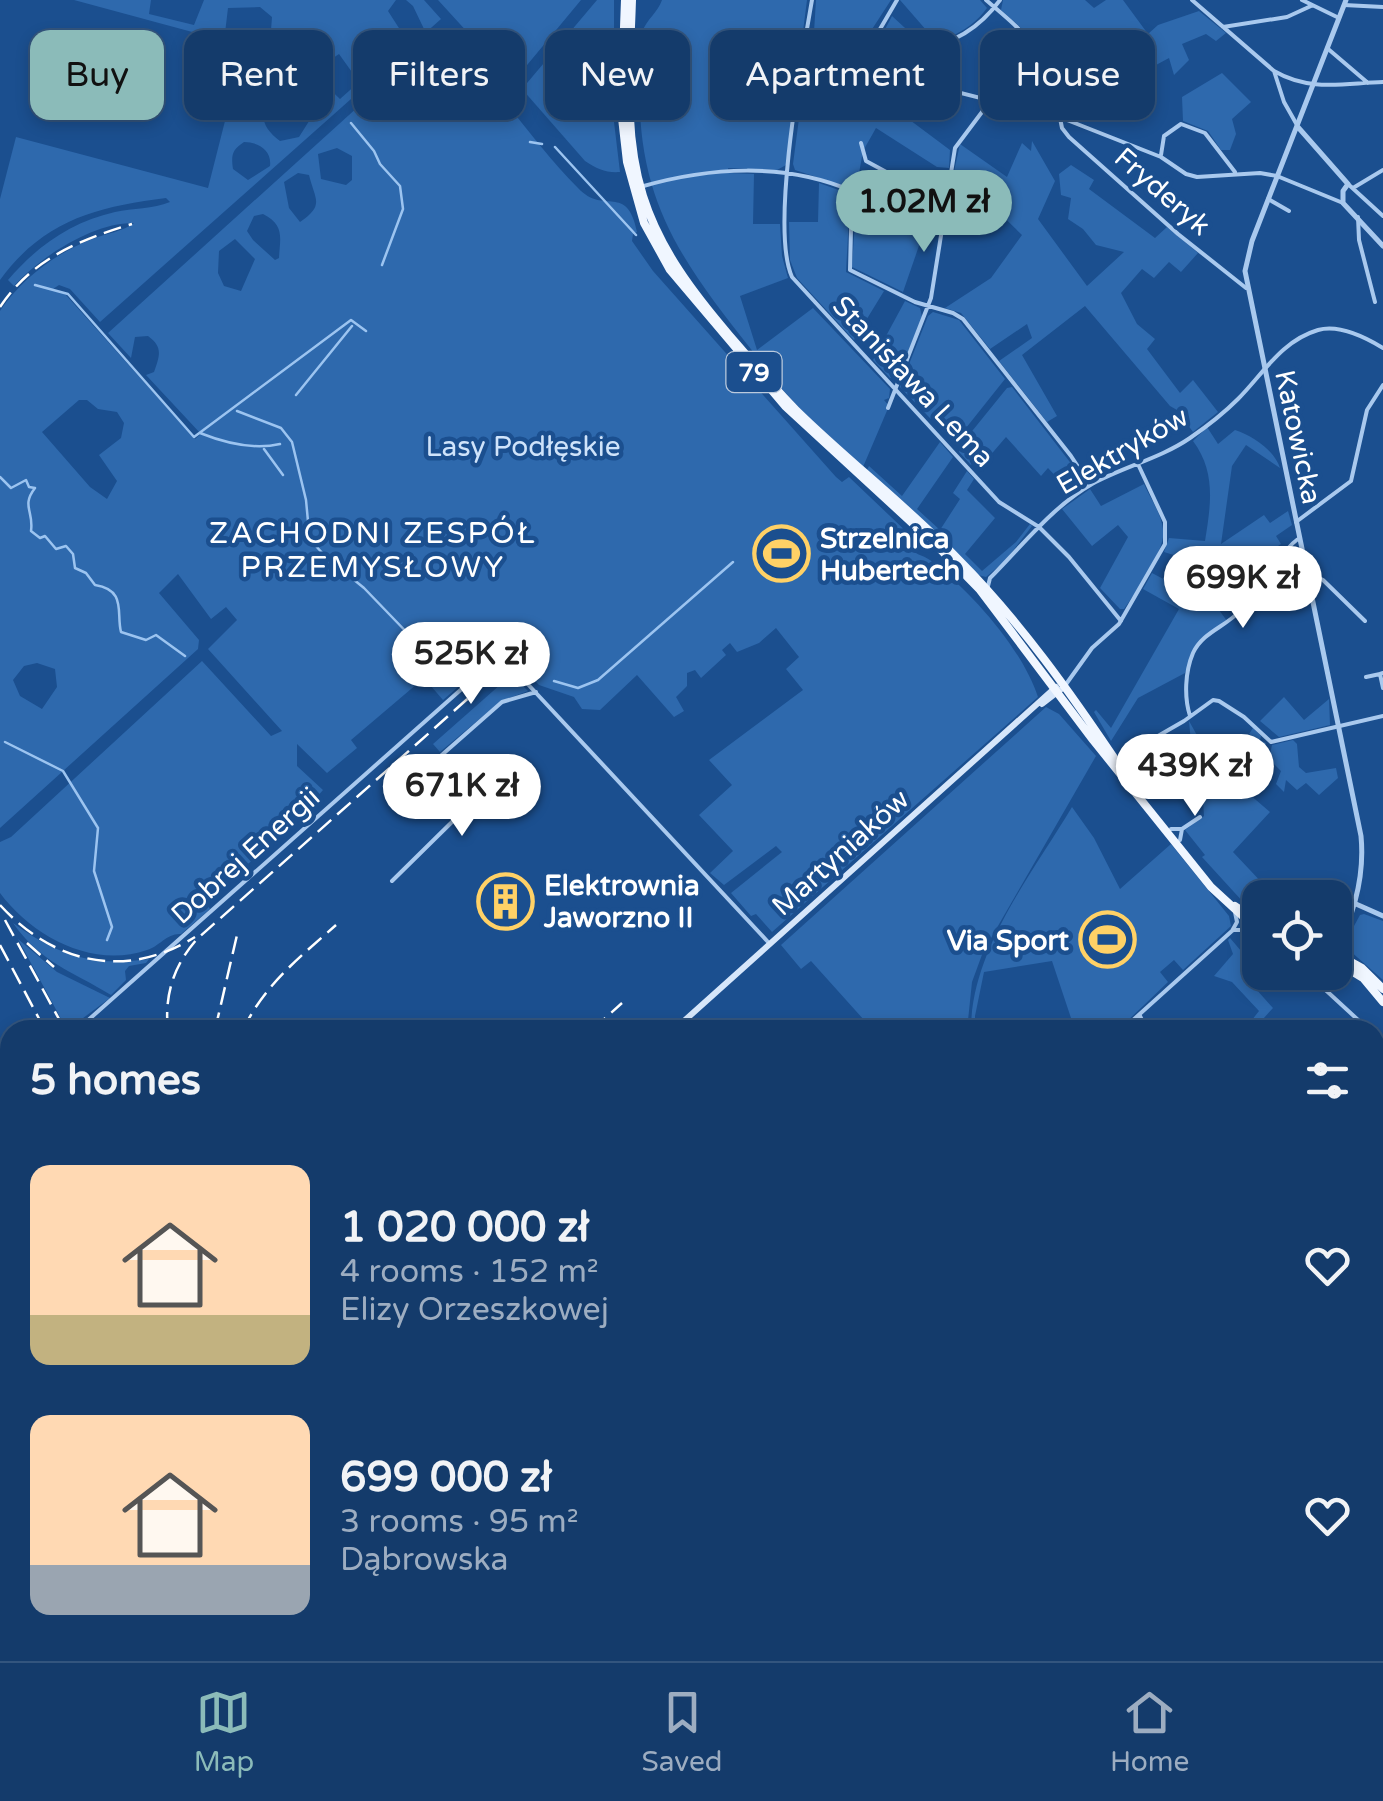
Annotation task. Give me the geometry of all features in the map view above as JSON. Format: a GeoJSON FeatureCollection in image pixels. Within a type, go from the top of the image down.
{"type":"FeatureCollection","features":[{"type":"Feature","properties":{"kind":"main road","name":"79"},"geometry":{"type":"LineString","coordinates":[[628,0],[629,117],[637,188],[658,251],[704,315],[802,423],[919,529],[996,609],[1211,887],[1242,918]]}},
{"type":"Feature","properties":{"kind":"main road","name":"79"},"geometry":{"type":"LineString","coordinates":[[637,188],[674,263],[698,299],[794,408],[942,542],[979,581],[1056,690],[1224,896],[1242,910]]}},
{"type":"Feature","properties":{"kind":"main road","name":"Martyniaków"},"geometry":{"type":"LineString","coordinates":[[685,1020],[1056,690]]}},
{"type":"Feature","properties":{"kind":"main road"},"geometry":{"type":"LineString","coordinates":[[1352,962],[1383,988]]}},
{"type":"Feature","properties":{"kind":"main road"},"geometry":{"type":"LineString","coordinates":[[1352,971],[1383,1002]]}},
{"type":"Feature","properties":{"kind":"street","name":"Stanisława Lema"},"geometry":{"type":"LineString","coordinates":[[807,30],[812,0]]}},
{"type":"Feature","properties":{"kind":"street"},"geometry":{"type":"LineString","coordinates":[[882,30],[897,0]]}},
{"type":"Feature","properties":{"kind":"street"},"geometry":{"type":"LineString","coordinates":[[986,0],[1021,30]]}},
{"type":"Feature","properties":{"kind":"street"},"geometry":{"type":"LineString","coordinates":[[960,35],[1000,0]]}},
{"type":"Feature","properties":{"kind":"street"},"geometry":{"type":"LineString","coordinates":[[1192,0],[1274,71],[1313,85],[1383,82]]}},
{"type":"Feature","properties":{"kind":"street"},"geometry":{"type":"LineString","coordinates":[[1302,0],[1339,18]]}},
{"type":"Feature","properties":{"kind":"street"},"geometry":{"type":"LineString","coordinates":[[1345,2],[1383,7]]}},
{"type":"Feature","properties":{"kind":"street","name":"Katowicka"},"geometry":{"type":"LineString","coordinates":[[1345,2],[1246,261],[1248,289],[1362,840],[1361,880],[1352,912]]}},
{"type":"Feature","properties":{"kind":"street"},"geometry":{"type":"LineString","coordinates":[[1222,26],[1287,17],[1311,6]]}},
{"type":"Feature","properties":{"kind":"street"},"geometry":{"type":"LineString","coordinates":[[1328,48],[1368,82]]}},
{"type":"Feature","properties":{"kind":"street"},"geometry":{"type":"LineString","coordinates":[[1274,71],[1297,125],[1348,188],[1383,216]]}},
{"type":"Feature","properties":{"kind":"street"},"geometry":{"type":"LineString","coordinates":[[888,408],[928,307],[940,262],[955,148],[980,113]]}},
{"type":"Feature","properties":{"kind":"street","name":"Stanisława Lema"},"geometry":{"type":"LineString","coordinates":[[795,120],[785,248],[792,277],[999,502],[1039,527],[1069,558],[1121,621]]}},
{"type":"Feature","properties":{"kind":"street","name":"Fryderyk"},"geometry":{"type":"LineString","coordinates":[[1060,120],[1070,137],[1178,234],[1248,289]]}},
{"type":"Feature","properties":{"kind":"street"},"geometry":{"type":"LineString","coordinates":[[1065,120],[1161,157],[1197,177],[1235,172],[1277,176],[1342,202],[1383,246]]}},
{"type":"Feature","properties":{"kind":"street"},"geometry":{"type":"LineString","coordinates":[[1161,157],[1164,136],[1180,124],[1205,133],[1235,172]]}},
{"type":"Feature","properties":{"kind":"street"},"geometry":{"type":"LineString","coordinates":[[861,144],[861,155],[866,161],[946,211]]}},
{"type":"Feature","properties":{"kind":"street"},"geometry":{"type":"LineString","coordinates":[[1327,196],[1383,170]]}},
{"type":"Feature","properties":{"kind":"street"},"geometry":{"type":"LineString","coordinates":[[637,188],[713,172],[788,173],[812,176],[852,191],[849,268],[966,322],[1072,456],[1090,485]]}},
{"type":"Feature","properties":{"kind":"street"},"geometry":{"type":"LineString","coordinates":[[1342,202],[1348,188]]}},
{"type":"Feature","properties":{"kind":"street"},"geometry":{"type":"LineString","coordinates":[[1268,200],[1289,211]]}},
{"type":"Feature","properties":{"kind":"street"},"geometry":{"type":"LineString","coordinates":[[1358,217],[1359,240],[1375,302]]}},
{"type":"Feature","properties":{"kind":"street","name":"Elektryków"},"geometry":{"type":"LineString","coordinates":[[987,590],[990,578],[1039,527],[1090,485],[1189,439],[1235,402],[1294,340],[1325,328],[1383,348]]}},
{"type":"Feature","properties":{"kind":"street"},"geometry":{"type":"LineString","coordinates":[[1296,522],[1351,481],[1367,410],[1383,386]]}},
{"type":"Feature","properties":{"kind":"street"},"geometry":{"type":"LineString","coordinates":[[1056,690],[1121,621],[1163,549],[1165,522],[1137,462]]}},
{"type":"Feature","properties":{"kind":"street"},"geometry":{"type":"LineString","coordinates":[[1190,716],[1187,675],[1194,650],[1209,633],[1240,612],[1291,542],[1300,538]]}},
{"type":"Feature","properties":{"kind":"street"},"geometry":{"type":"LineString","coordinates":[[1307,572],[1323,580],[1366,621]]}},
{"type":"Feature","properties":{"kind":"street"},"geometry":{"type":"LineString","coordinates":[[979,581],[990,578]]}},
{"type":"Feature","properties":{"kind":"street","name":"Dobrej Energii"},"geometry":{"type":"LineString","coordinates":[[89,1020],[480,674],[492,669],[520,676],[770,944]]}},
{"type":"Feature","properties":{"kind":"street"},"geometry":{"type":"LineString","coordinates":[[1366,677],[1381,673],[1383,688]]}},
{"type":"Feature","properties":{"kind":"street"},"geometry":{"type":"LineString","coordinates":[[392,881],[456,818],[456,813],[424,777],[427,768],[502,702],[536,692]]}},
{"type":"Feature","properties":{"kind":"street"},"geometry":{"type":"LineString","coordinates":[[1116,760],[1208,702],[1220,700],[1270,741],[1383,716]]}},
{"type":"Feature","properties":{"kind":"street"},"geometry":{"type":"LineString","coordinates":[[1171,829],[1182,829],[1200,817]]}},
{"type":"Feature","properties":{"kind":"street"},"geometry":{"type":"LineString","coordinates":[[1180,840],[1182,829]]}},
{"type":"Feature","properties":{"kind":"street"},"geometry":{"type":"LineString","coordinates":[[1356,904],[1383,916]]}},
{"type":"Feature","properties":{"kind":"street"},"geometry":{"type":"LineString","coordinates":[[1135,1020],[1231,932],[1236,924],[1235,912]]}},
{"type":"Feature","properties":{"kind":"street"},"geometry":{"type":"LineString","coordinates":[[1231,932],[1242,930]]}},
{"type":"Feature","properties":{"kind":"street"},"geometry":{"type":"LineString","coordinates":[[1324,990],[1358,1020]]}},
{"type":"Feature","properties":{"kind":"street"},"geometry":{"type":"LineString","coordinates":[[1140,1016],[1142,1020]]}},
{"type":"Feature","properties":{"kind":"green space"},"geometry":{"type":"Polygon","coordinates":[[[74,0],[151,0],[149,14],[194,25],[204,0],[396,0],[388,11],[400,30],[353,30],[353,74],[339,54],[333,58],[333,30],[271,30],[272,17],[260,7],[228,8],[225,30],[185,30],[74,0]]]}},
{"type":"Feature","properties":{"kind":"green space"},"geometry":{"type":"Polygon","coordinates":[[[406,0],[424,0],[441,19],[429,30],[423,30],[413,6],[406,0]]]}},
{"type":"Feature","properties":{"kind":"green space"},"geometry":{"type":"Polygon","coordinates":[[[438,0],[581,0],[556,30],[545,30],[545,43],[525,68],[525,30],[465,30],[438,0]]]}},
{"type":"Feature","properties":{"kind":"green space"},"geometry":{"type":"Polygon","coordinates":[[[597,0],[614,0],[614,30],[572,30],[597,0]]]}},
{"type":"Feature","properties":{"kind":"green space"},"geometry":{"type":"Polygon","coordinates":[[[662,0],[807,0],[803,30],[710,30],[710,120],[792,120],[786,165],[777,170],[728,168],[729,173],[754,174],[753,224],[780,224],[788,278],[740,296],[757,350],[813,308],[890,389],[889,398],[884,400],[889,406],[863,467],[804,413],[752,356],[754,353],[705,289],[668,227],[646,159],[641,120],[690,120],[690,30],[643,30],[662,0]]]}},
{"type":"Feature","properties":{"kind":"green space"},"geometry":{"type":"Polygon","coordinates":[[[816,0],[891,0],[872,30],[814,30],[816,0]]]}},
{"type":"Feature","properties":{"kind":"green space"},"geometry":{"type":"Polygon","coordinates":[[[900,0],[980,0],[987,8],[960,32],[926,30],[900,0]]]}},
{"type":"Feature","properties":{"kind":"green space"},"geometry":{"type":"Polygon","coordinates":[[[1003,0],[1085,0],[1094,8],[1106,0],[1123,0],[1145,30],[1024,30],[1001,10],[1003,0]]]}},
{"type":"Feature","properties":{"kind":"green space"},"geometry":{"type":"Polygon","coordinates":[[[1199,11],[1226,33],[1216,41],[1206,34],[1182,44],[1189,60],[1174,75],[1169,58],[1155,66],[1152,30],[1158,25],[1199,11]]]}},
{"type":"Feature","properties":{"kind":"green space"},"geometry":{"type":"Polygon","coordinates":[[[892,16],[907,30],[885,30],[892,16]]]}},
{"type":"Feature","properties":{"kind":"green space"},"geometry":{"type":"Polygon","coordinates":[[[545,62],[545,115],[525,92],[525,85],[545,62]]]}},
{"type":"Feature","properties":{"kind":"green space"},"geometry":{"type":"Polygon","coordinates":[[[1222,73],[1251,102],[1232,119],[1236,134],[1230,150],[1221,150],[1208,131],[1183,121],[1182,97],[1222,73]]]}},
{"type":"Feature","properties":{"kind":"green space"},"geometry":{"type":"Polygon","coordinates":[[[353,87],[353,97],[333,115],[333,92],[340,99],[353,87]]]}},
{"type":"Feature","properties":{"kind":"green space","name":"Lasy Podłęskie"},"geometry":{"type":"Polygon","coordinates":[[[353,111],[353,120],[520,120],[578,188],[597,200],[621,203],[627,208],[637,232],[632,241],[653,271],[836,477],[842,482],[849,477],[911,536],[913,544],[909,548],[931,560],[995,624],[1021,660],[1038,697],[772,932],[731,893],[782,852],[776,846],[724,885],[710,873],[733,851],[699,815],[732,785],[709,760],[803,690],[786,669],[799,657],[776,628],[759,643],[737,652],[730,643],[722,650],[726,655],[701,678],[695,670],[687,673],[687,686],[676,697],[684,711],[674,717],[637,675],[600,710],[582,709],[574,697],[539,685],[515,661],[500,658],[472,670],[472,675],[443,700],[424,678],[351,740],[357,748],[327,773],[297,744],[297,766],[323,790],[291,827],[205,901],[210,909],[181,934],[126,955],[85,952],[46,935],[13,909],[0,893],[0,842],[11,837],[202,661],[271,736],[282,731],[208,649],[237,620],[226,607],[211,619],[178,574],[159,593],[199,640],[198,649],[0,828],[0,311],[18,288],[52,260],[134,223],[86,235],[39,263],[14,286],[8,280],[31,256],[69,229],[99,216],[170,202],[166,198],[117,206],[73,220],[35,243],[0,280],[0,199],[16,137],[208,188],[225,120],[264,120],[280,141],[299,137],[310,120],[327,120],[100,322],[70,289],[59,285],[53,289],[66,295],[195,439],[201,434],[146,375],[154,372],[156,366],[156,344],[148,336],[135,337],[131,358],[108,333],[353,111]],[[244,142],[232,156],[233,169],[248,180],[270,166],[269,156],[259,145],[244,142]],[[337,148],[318,154],[321,179],[346,185],[352,180],[352,156],[337,148]],[[298,173],[284,182],[289,208],[300,222],[313,211],[316,202],[309,175],[298,173]],[[263,214],[254,216],[247,231],[275,260],[279,258],[280,233],[275,223],[263,214]],[[235,239],[219,251],[218,273],[224,286],[241,291],[255,259],[235,239]],[[79,400],[42,432],[90,487],[107,499],[117,481],[99,455],[121,438],[124,423],[117,412],[79,400]],[[37,663],[24,666],[13,680],[20,696],[42,709],[57,687],[55,669],[37,663]]]}},
{"type":"Feature","properties":{"kind":"green space"},"geometry":{"type":"Polygon","coordinates":[[[549,120],[614,120],[620,172],[602,170],[585,161],[549,120]]]}},
{"type":"Feature","properties":{"kind":"green space"},"geometry":{"type":"Polygon","coordinates":[[[799,120],[910,120],[950,150],[949,168],[937,167],[876,128],[863,151],[856,190],[795,170],[799,120]]]}},
{"type":"Feature","properties":{"kind":"green space"},"geometry":{"type":"Polygon","coordinates":[[[1032,141],[1055,181],[1038,219],[1087,286],[1124,252],[1096,245],[1068,219],[1071,198],[1061,195],[1059,174],[1071,165],[1094,180],[1089,189],[1155,238],[1167,227],[1198,253],[1181,272],[1169,262],[1154,278],[1142,269],[1121,293],[1137,324],[1155,339],[1147,349],[1180,393],[1193,380],[1218,412],[1193,432],[1085,306],[1022,355],[1057,416],[1047,422],[999,361],[1032,338],[1027,324],[990,349],[961,313],[945,308],[991,278],[1022,235],[986,200],[953,176],[960,144],[1007,177],[1022,143],[1031,151],[1032,141]]]}},
{"type":"Feature","properties":{"kind":"green space"},"geometry":{"type":"Polygon","coordinates":[[[819,183],[847,193],[850,198],[846,272],[884,291],[854,340],[797,278],[790,260],[789,222],[818,222],[819,183]]]}},
{"type":"Feature","properties":{"kind":"green space"},"geometry":{"type":"Polygon","coordinates":[[[857,191],[894,207],[892,218],[922,237],[903,292],[852,267],[857,191]]]}},
{"type":"Feature","properties":{"kind":"green space"},"geometry":{"type":"Polygon","coordinates":[[[905,301],[920,308],[922,317],[898,377],[890,378],[873,360],[905,301]]]}},
{"type":"Feature","properties":{"kind":"green space"},"geometry":{"type":"Polygon","coordinates":[[[933,312],[959,320],[1005,379],[954,443],[900,387],[933,312]]]}},
{"type":"Feature","properties":{"kind":"green space"},"geometry":{"type":"Polygon","coordinates":[[[1012,387],[1083,479],[1082,487],[1072,494],[1048,468],[1041,476],[1006,437],[988,458],[979,454],[971,465],[959,452],[1007,388],[1012,387]]]}},
{"type":"Feature","properties":{"kind":"green space"},"geometry":{"type":"Polygon","coordinates":[[[1207,427],[1218,444],[1235,430],[1249,436],[1268,450],[1280,468],[1246,445],[1232,466],[1221,544],[1264,515],[1270,523],[1288,511],[1292,525],[1276,536],[1281,544],[1244,568],[1250,581],[1223,593],[1228,603],[1219,610],[1227,621],[1200,640],[1185,673],[1138,698],[1111,741],[1094,712],[1111,728],[1179,609],[1143,589],[1152,573],[1188,592],[1199,563],[1164,552],[1169,538],[1205,541],[1210,501],[1208,477],[1193,441],[1207,427]]]}},
{"type":"Feature","properties":{"kind":"green space"},"geometry":{"type":"Polygon","coordinates":[[[940,442],[953,457],[917,509],[940,530],[960,499],[953,493],[967,471],[974,479],[967,490],[995,518],[965,554],[982,571],[1032,526],[1005,561],[986,577],[978,575],[867,470],[869,466],[902,496],[940,442]]]}},
{"type":"Feature","properties":{"kind":"green space"},"geometry":{"type":"Polygon","coordinates":[[[1144,484],[1160,517],[1163,537],[1150,570],[1124,609],[1120,609],[1100,588],[1128,537],[1118,525],[1092,546],[1062,509],[1090,489],[1101,506],[1144,484]]]}},
{"type":"Feature","properties":{"kind":"green space"},"geometry":{"type":"Polygon","coordinates":[[[504,673],[528,691],[501,701],[440,752],[433,744],[501,684],[492,674],[504,673]]]}},
{"type":"Feature","properties":{"kind":"green space"},"geometry":{"type":"Polygon","coordinates":[[[1284,697],[1304,720],[1329,699],[1330,725],[1279,737],[1260,721],[1284,697]]]}},
{"type":"Feature","properties":{"kind":"green space"},"geometry":{"type":"Polygon","coordinates":[[[1046,707],[1059,714],[1096,756],[983,952],[972,982],[968,1020],[864,1020],[811,961],[801,969],[781,945],[1046,707]]]}},
{"type":"Feature","properties":{"kind":"green space"},"geometry":{"type":"Polygon","coordinates":[[[1189,721],[1198,737],[1195,743],[1202,749],[1197,757],[1201,764],[1229,782],[1257,740],[1249,734],[1253,728],[1266,743],[1264,756],[1242,788],[1270,812],[1233,852],[1259,880],[1242,880],[1242,901],[1202,857],[1205,855],[1185,830],[1204,816],[1201,765],[1193,764],[1189,721]]]}},
{"type":"Feature","properties":{"kind":"green space"},"geometry":{"type":"Polygon","coordinates":[[[1293,740],[1297,744],[1299,767],[1306,773],[1336,768],[1338,778],[1319,795],[1306,783],[1297,790],[1286,780],[1284,792],[1276,784],[1281,771],[1269,759],[1272,745],[1293,740]]]}},
{"type":"Feature","properties":{"kind":"green space"},"geometry":{"type":"Polygon","coordinates":[[[1072,807],[1094,838],[1120,889],[1171,844],[1229,916],[1231,926],[1183,970],[1174,960],[1160,972],[1168,982],[1128,1020],[1072,1020],[1052,961],[984,972],[972,1020],[981,971],[1022,886],[1072,807]]]}},
{"type":"Feature","properties":{"kind":"green space"},"geometry":{"type":"Polygon","coordinates":[[[1360,915],[1383,921],[1383,980],[1352,953],[1352,930],[1360,915]]]}},
{"type":"Feature","properties":{"kind":"green space"},"geometry":{"type":"Polygon","coordinates":[[[13,923],[46,944],[77,956],[111,961],[149,959],[129,966],[126,980],[111,995],[46,957],[13,923]]]}},
{"type":"Feature","properties":{"kind":"green space"},"geometry":{"type":"Polygon","coordinates":[[[1230,938],[1242,952],[1242,990],[1257,990],[1273,1008],[1262,1020],[1252,1020],[1259,1011],[1232,982],[1214,976],[1233,954],[1230,938]]]}},
{"type":"Feature","properties":{"kind":"green space"},"geometry":{"type":"Polygon","coordinates":[[[18,939],[57,972],[110,998],[80,1020],[62,1020],[18,939]]]}},
{"type":"Feature","properties":{"kind":"waterway"},"geometry":{"type":"LineString","coordinates":[[351,123],[400,186],[403,209],[382,265]]}},
{"type":"Feature","properties":{"kind":"waterway"},"geometry":{"type":"LineString","coordinates":[[530,142],[542,144]]}},
{"type":"Feature","properties":{"kind":"waterway"},"geometry":{"type":"LineString","coordinates":[[555,147],[636,235]]}},
{"type":"Feature","properties":{"kind":"waterway"},"geometry":{"type":"LineString","coordinates":[[35,285],[68,294],[194,437],[351,320],[366,331]]}},
{"type":"Feature","properties":{"kind":"waterway"},"geometry":{"type":"LineString","coordinates":[[296,395],[352,326]]}},
{"type":"Feature","properties":{"kind":"waterway"},"geometry":{"type":"LineString","coordinates":[[237,411],[281,428],[292,442],[309,532],[326,557],[364,588],[417,643],[471,659]]}},
{"type":"Feature","properties":{"kind":"waterway"},"geometry":{"type":"LineString","coordinates":[[200,433],[240,444],[280,444]]}},
{"type":"Feature","properties":{"kind":"waterway"},"geometry":{"type":"LineString","coordinates":[[264,449],[283,475]]}},
{"type":"Feature","properties":{"kind":"waterway"},"geometry":{"type":"LineString","coordinates":[[0,477],[11,488],[26,480],[29,487],[35,488],[28,504],[31,531],[40,538],[45,536],[56,549],[66,546],[73,554],[75,568],[86,573],[95,585],[112,592],[118,603],[121,632],[146,640],[156,635],[185,656]]}},
{"type":"Feature","properties":{"kind":"waterway"},"geometry":{"type":"LineString","coordinates":[[554,681],[578,688],[598,680],[733,562]]}},
{"type":"Feature","properties":{"kind":"waterway"},"geometry":{"type":"LineString","coordinates":[[5,742],[63,771],[98,828],[94,871],[112,927],[107,940]]}},
{"type":"Feature","properties":{"kind":"railway"},"geometry":{"type":"LineString","coordinates":[[0,307],[27,276],[58,253],[132,224]]}},
{"type":"Feature","properties":{"kind":"railway"},"geometry":{"type":"LineString","coordinates":[[168,1020],[172,981],[197,939],[491,678]]}},
{"type":"Feature","properties":{"kind":"railway"},"geometry":{"type":"LineString","coordinates":[[0,905],[44,941],[92,959],[143,958],[195,937]]}},
{"type":"Feature","properties":{"kind":"railway"},"geometry":{"type":"LineString","coordinates":[[5,920],[60,1020]]}},
{"type":"Feature","properties":{"kind":"railway"},"geometry":{"type":"LineString","coordinates":[[249,1020],[272,985],[336,925]]}},
{"type":"Feature","properties":{"kind":"railway"},"geometry":{"type":"LineString","coordinates":[[217,1020],[237,935]]}},
{"type":"Feature","properties":{"kind":"railway"},"geometry":{"type":"LineString","coordinates":[[27,943],[54,967]]}},
{"type":"Feature","properties":{"kind":"railway"},"geometry":{"type":"LineString","coordinates":[[0,945],[40,1020]]}},
{"type":"Feature","properties":{"kind":"railway"},"geometry":{"type":"LineString","coordinates":[[603,1020],[622,1003]]}},
{"type":"Feature","properties":{"kind":"place","name":"Strzelnica Hubertech"},"geometry":{"type":"Point","coordinates":[781,554]}},
{"type":"Feature","properties":{"kind":"place","name":"Elektrownia Jaworzno II"},"geometry":{"type":"Point","coordinates":[505,901]}},
{"type":"Feature","properties":{"kind":"place","name":"Via Sport"},"geometry":{"type":"Point","coordinates":[1108,940]}},
{"type":"Feature","properties":{"kind":"district","name":"ZACHODNI ZESPÓŁ PRZEMYSŁOWY"},"geometry":{"type":"Point","coordinates":[373,550]}}]}
